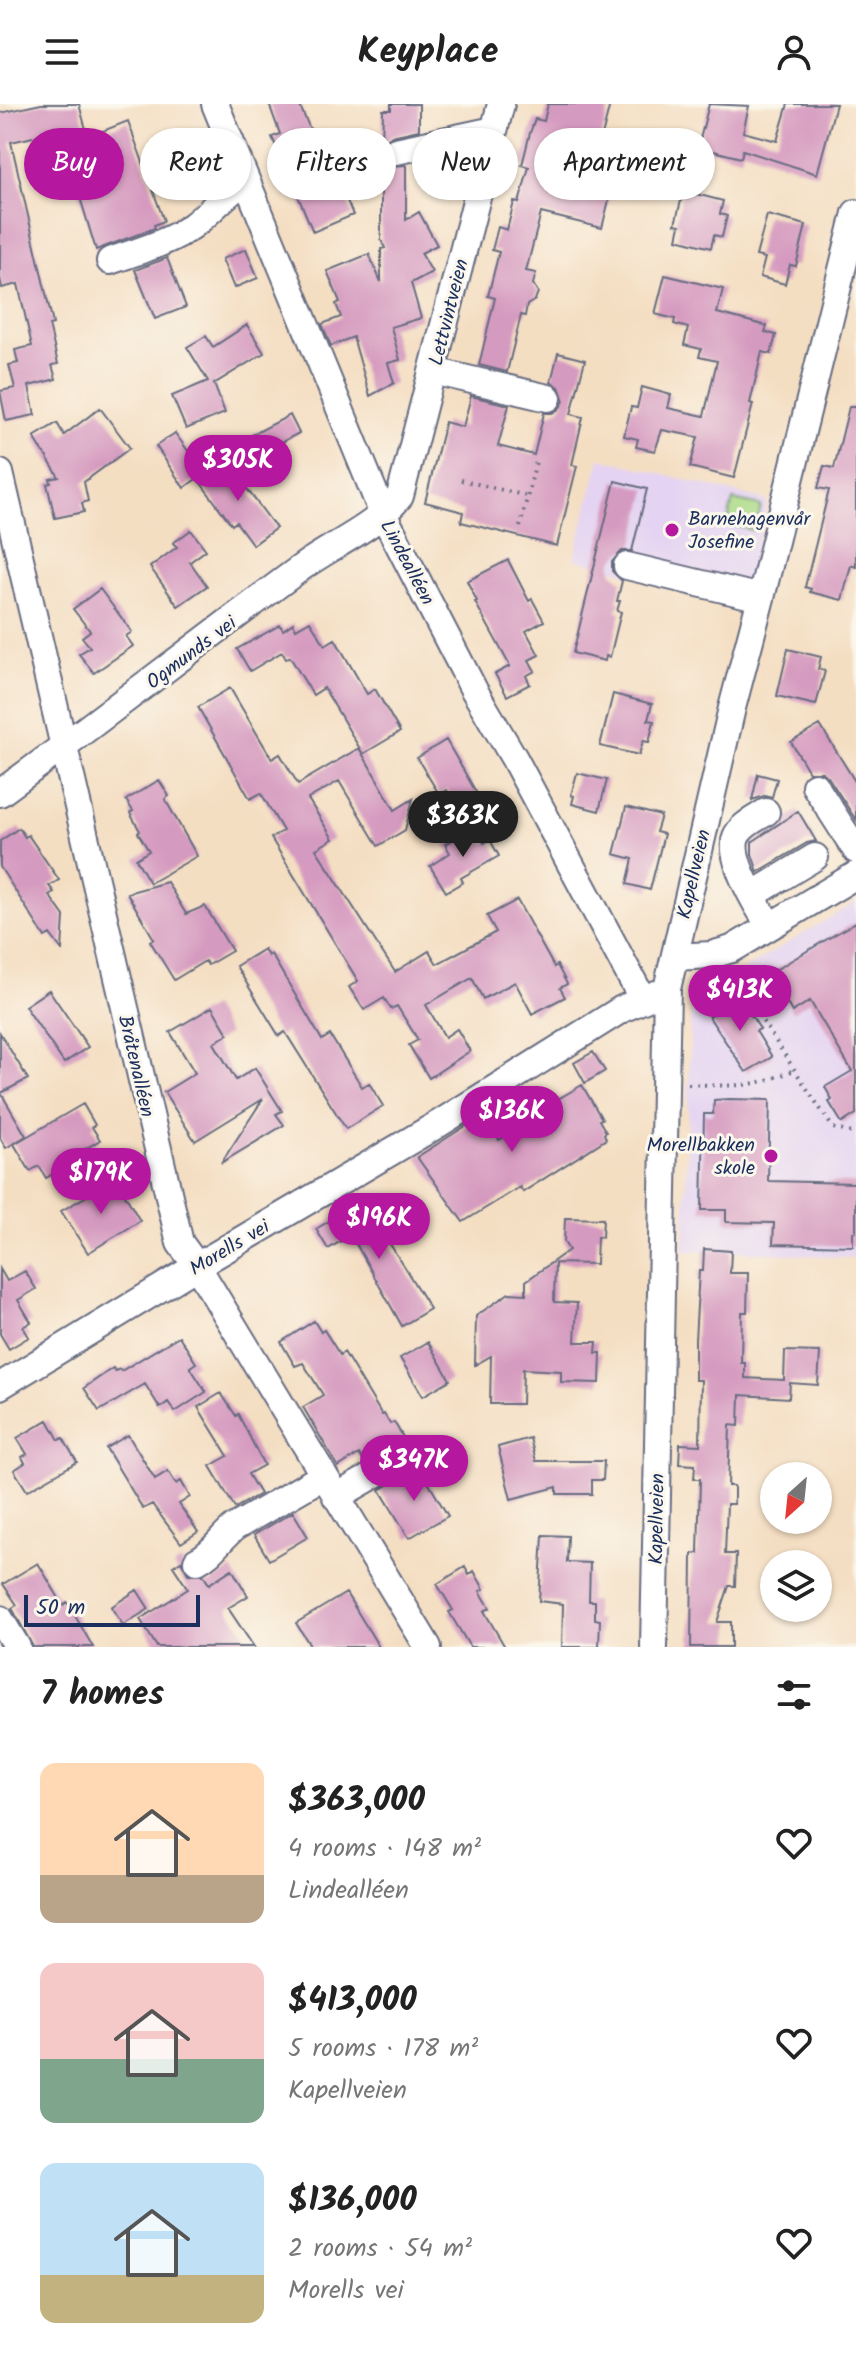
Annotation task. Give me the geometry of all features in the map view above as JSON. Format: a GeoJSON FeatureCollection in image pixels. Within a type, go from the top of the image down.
{"type":"FeatureCollection","features":[{"type":"Feature","properties":{"kind":"street","name":"Lindealléen"},"geometry":{"type":"LineString","coordinates":[[215,104],[225,128]]}},
{"type":"Feature","properties":{"kind":"street","name":"Lettvintveien"},"geometry":{"type":"LineString","coordinates":[[495,128],[501,104]]}},
{"type":"Feature","properties":{"kind":"street"},"geometry":{"type":"LineString","coordinates":[[396,151],[412,148]]}},
{"type":"Feature","properties":{"kind":"street","name":"Lindealléen"},"geometry":{"type":"LineString","coordinates":[[251,192],[383,514],[474,690],[655,995]]}},
{"type":"Feature","properties":{"kind":"street"},"geometry":{"type":"LineString","coordinates":[[110,261],[170,239],[221,200]]}},
{"type":"Feature","properties":{"kind":"street","name":"Lettvintveien"},"geometry":{"type":"LineString","coordinates":[[383,514],[400,496],[403,488],[476,200]]}},
{"type":"Feature","properties":{"kind":"street","name":"Kapellveien"},"geometry":{"type":"LineString","coordinates":[[654,1647],[655,995],[675,957],[732,708],[856,213]]}},
{"type":"Feature","properties":{"kind":"street"},"geometry":{"type":"LineString","coordinates":[[433,371],[548,398]]}},
{"type":"Feature","properties":{"kind":"street","name":"Bråtenalléen"},"geometry":{"type":"LineString","coordinates":[[0,473],[180,1243],[197,1266],[428,1647]]}},
{"type":"Feature","properties":{"kind":"street","name":"Ogmunds vei"},"geometry":{"type":"LineString","coordinates":[[0,793],[302,567],[383,514]]}},
{"type":"Feature","properties":{"kind":"street"},"geometry":{"type":"LineString","coordinates":[[627,566],[761,598]]}},
{"type":"Feature","properties":{"kind":"street"},"geometry":{"type":"LineString","coordinates":[[815,786],[856,850]]}},
{"type":"Feature","properties":{"kind":"street"},"geometry":{"type":"LineString","coordinates":[[766,812],[743,827],[735,841],[738,863],[770,926]]}},
{"type":"Feature","properties":{"kind":"street"},"geometry":{"type":"LineString","coordinates":[[752,895],[815,857]]}},
{"type":"Feature","properties":{"kind":"street"},"geometry":{"type":"LineString","coordinates":[[675,957],[721,953],[856,875]]}},
{"type":"Feature","properties":{"kind":"street","name":"Morells vei"},"geometry":{"type":"LineString","coordinates":[[4,1376],[440,1123],[622,1009],[655,995]]}},
{"type":"Feature","properties":{"kind":"street"},"geometry":{"type":"LineString","coordinates":[[197,1561],[209,1555],[235,1527],[414,1452]]}},
{"type":"Feature","properties":{"kind":"street"},"geometry":{"type":"LineString","coordinates":[[0,1619],[17,1647]]}},
{"type":"Feature","properties":{"kind":"path"},"geometry":{"type":"LineString","coordinates":[[520,527],[537,457]]}},
{"type":"Feature","properties":{"kind":"path"},"geometry":{"type":"LineString","coordinates":[[461,480],[527,496]]}},
{"type":"Feature","properties":{"kind":"path"},"geometry":{"type":"LineString","coordinates":[[712,982],[722,997],[740,987],[833,1128],[856,1134]]}},
{"type":"Feature","properties":{"kind":"path"},"geometry":{"type":"LineString","coordinates":[[683,1083],[753,1085],[766,1083],[794,1070]]}},
{"type":"Feature","properties":{"kind":"shaded area","name":"Barnehagenvår Josefine"},"geometry":{"type":"Polygon","coordinates":[[[600,458],[768,501],[744,604],[574,559],[600,458]]]}},
{"type":"Feature","properties":{"kind":"shaded area","name":"Morellbakken skole"},"geometry":{"type":"Polygon","coordinates":[[[856,902],[856,1258],[684,1251],[691,1006],[698,997],[856,902]]]}},
{"type":"Feature","properties":{"kind":"green space"},"geometry":{"type":"Polygon","coordinates":[[[733,500],[761,506],[755,531],[727,524],[733,500]]]}},
{"type":"Feature","properties":{"kind":"building"},"geometry":{"type":"Polygon","coordinates":[[[41,104],[79,104],[86,128],[24,128],[24,139],[11,142],[53,324],[49,325],[58,364],[52,365],[56,379],[29,386],[35,415],[6,421],[0,391],[15,388],[9,365],[18,363],[15,350],[32,346],[18,284],[2,288],[0,278],[0,113],[41,104]]]}},
{"type":"Feature","properties":{"kind":"building"},"geometry":{"type":"Polygon","coordinates":[[[269,104],[299,104],[310,128],[278,128],[269,104]]]}},
{"type":"Feature","properties":{"kind":"building"},"geometry":{"type":"Polygon","coordinates":[[[391,104],[419,104],[419,128],[396,135],[396,128],[382,128],[383,110],[391,110],[391,104]]]}},
{"type":"Feature","properties":{"kind":"building"},"geometry":{"type":"Polygon","coordinates":[[[548,104],[610,104],[604,128],[534,128],[534,200],[609,200],[602,228],[541,213],[526,271],[536,273],[533,284],[538,292],[535,300],[527,305],[525,316],[521,315],[507,372],[479,365],[495,298],[488,296],[499,252],[492,250],[498,227],[507,230],[514,202],[519,203],[529,167],[522,165],[535,119],[544,121],[548,104]]]}},
{"type":"Feature","properties":{"kind":"building"},"geometry":{"type":"Polygon","coordinates":[[[709,104],[749,106],[743,132],[777,141],[788,104],[836,104],[817,174],[743,150],[741,158],[715,151],[715,128],[703,128],[709,104]]]}},
{"type":"Feature","properties":{"kind":"building"},"geometry":{"type":"Polygon","coordinates":[[[128,121],[140,154],[140,200],[156,200],[164,221],[154,225],[155,228],[96,250],[81,200],[124,200],[124,128],[110,128],[128,121]]]}},
{"type":"Feature","properties":{"kind":"building"},"geometry":{"type":"Polygon","coordinates":[[[406,165],[406,220],[419,212],[437,245],[421,253],[432,272],[411,283],[421,318],[391,327],[400,360],[388,363],[394,383],[370,396],[353,337],[331,346],[322,324],[341,317],[336,304],[340,302],[327,271],[369,254],[381,282],[381,249],[385,248],[381,240],[381,200],[396,200],[396,166],[406,165]]]}},
{"type":"Feature","properties":{"kind":"building"},"geometry":{"type":"Polygon","coordinates":[[[300,200],[347,200],[353,215],[313,232],[300,200]]]}},
{"type":"Feature","properties":{"kind":"building"},"geometry":{"type":"Polygon","coordinates":[[[681,200],[723,201],[720,214],[727,216],[722,237],[714,235],[711,248],[677,239],[680,225],[675,224],[681,200]]]}},
{"type":"Feature","properties":{"kind":"building"},"geometry":{"type":"Polygon","coordinates":[[[767,215],[806,225],[796,266],[790,265],[785,284],[760,277],[765,258],[756,256],[767,215]]]}},
{"type":"Feature","properties":{"kind":"building"},"geometry":{"type":"Polygon","coordinates":[[[246,249],[258,278],[234,288],[222,259],[246,249]]]}},
{"type":"Feature","properties":{"kind":"building"},"geometry":{"type":"Polygon","coordinates":[[[167,258],[186,307],[155,319],[135,270],[167,258]]]}},
{"type":"Feature","properties":{"kind":"building"},"geometry":{"type":"Polygon","coordinates":[[[665,275],[723,289],[717,313],[767,326],[765,332],[776,335],[771,354],[762,352],[750,403],[753,404],[734,478],[690,467],[698,437],[662,430],[655,451],[636,447],[638,439],[624,436],[631,407],[637,408],[642,387],[671,395],[668,408],[704,416],[717,361],[699,357],[701,349],[684,345],[688,328],[674,324],[675,319],[655,314],[665,275]]]}},
{"type":"Feature","properties":{"kind":"building"},"geometry":{"type":"Polygon","coordinates":[[[247,325],[264,353],[214,384],[225,413],[186,429],[172,396],[208,381],[187,347],[206,336],[213,347],[247,325]]]}},
{"type":"Feature","properties":{"kind":"building"},"geometry":{"type":"Polygon","coordinates":[[[558,353],[585,360],[571,414],[583,417],[572,465],[577,466],[557,546],[461,522],[463,512],[425,502],[445,422],[463,427],[471,396],[509,405],[498,446],[534,455],[544,413],[559,409],[564,401],[559,387],[551,382],[558,353]]]}},
{"type":"Feature","properties":{"kind":"building"},"geometry":{"type":"Polygon","coordinates":[[[849,407],[856,407],[856,567],[851,565],[842,600],[810,592],[811,589],[805,587],[829,490],[818,488],[824,466],[834,468],[849,407]]]}},
{"type":"Feature","properties":{"kind":"building"},"geometry":{"type":"Polygon","coordinates":[[[100,408],[130,448],[84,482],[88,501],[82,503],[84,512],[55,518],[47,484],[51,483],[50,479],[59,477],[34,437],[57,423],[64,435],[100,408]]]}},
{"type":"Feature","properties":{"kind":"building"},"geometry":{"type":"Polygon","coordinates":[[[290,415],[299,433],[261,453],[252,435],[290,415]]]}},
{"type":"Feature","properties":{"kind":"building"},"geometry":{"type":"Polygon","coordinates":[[[175,433],[204,473],[184,488],[156,446],[175,433]]]}},
{"type":"Feature","properties":{"kind":"building"},"geometry":{"type":"Polygon","coordinates":[[[227,462],[276,528],[253,545],[236,522],[232,525],[200,482],[227,462]]]}},
{"type":"Feature","properties":{"kind":"building"},"geometry":{"type":"Polygon","coordinates":[[[615,481],[647,489],[632,551],[622,551],[612,562],[612,571],[622,581],[617,601],[620,601],[617,611],[621,612],[610,657],[606,656],[605,661],[573,653],[615,481]]]}},
{"type":"Feature","properties":{"kind":"building"},"geometry":{"type":"Polygon","coordinates":[[[191,530],[206,550],[190,562],[207,586],[178,606],[150,567],[177,547],[173,543],[191,530]]]}},
{"type":"Feature","properties":{"kind":"building"},"geometry":{"type":"Polygon","coordinates":[[[508,560],[529,601],[532,599],[544,621],[526,631],[539,655],[529,660],[535,671],[526,676],[530,684],[507,696],[495,674],[510,666],[467,581],[508,560]]]}},
{"type":"Feature","properties":{"kind":"building"},"geometry":{"type":"Polygon","coordinates":[[[100,589],[132,632],[126,636],[133,646],[94,673],[79,654],[90,647],[82,637],[90,631],[73,609],[100,589]]]}},
{"type":"Feature","properties":{"kind":"building"},"geometry":{"type":"Polygon","coordinates":[[[310,621],[325,645],[335,639],[367,694],[375,689],[400,732],[363,754],[324,688],[313,695],[290,657],[286,659],[282,652],[250,671],[237,649],[280,625],[283,630],[293,623],[296,629],[310,621]]]}},
{"type":"Feature","properties":{"kind":"building"},"geometry":{"type":"Polygon","coordinates":[[[788,649],[821,657],[818,669],[825,671],[816,705],[777,696],[788,649]]]}},
{"type":"Feature","properties":{"kind":"building"},"geometry":{"type":"Polygon","coordinates":[[[230,688],[272,759],[280,754],[298,784],[359,748],[395,810],[413,799],[405,830],[378,846],[339,781],[308,799],[333,839],[316,849],[395,972],[429,951],[437,964],[496,932],[487,916],[517,900],[554,967],[557,965],[567,984],[560,988],[565,997],[532,1014],[515,982],[483,999],[472,978],[426,1005],[445,1037],[457,1029],[470,1051],[429,1078],[409,1045],[418,1040],[397,1006],[391,1009],[384,998],[364,1010],[349,987],[358,981],[271,838],[283,831],[261,793],[250,799],[198,707],[230,688]]]}},
{"type":"Feature","properties":{"kind":"building"},"geometry":{"type":"Polygon","coordinates":[[[613,694],[652,704],[648,720],[654,721],[649,742],[643,741],[639,755],[600,746],[613,694]]]}},
{"type":"Feature","properties":{"kind":"building"},"geometry":{"type":"Polygon","coordinates":[[[820,725],[856,783],[856,820],[828,777],[822,772],[809,772],[791,742],[820,725]]]}},
{"type":"Feature","properties":{"kind":"building"},"geometry":{"type":"Polygon","coordinates":[[[446,740],[480,799],[459,811],[447,790],[439,794],[417,758],[446,740]]]}},
{"type":"Feature","properties":{"kind":"building"},"geometry":{"type":"Polygon","coordinates":[[[577,773],[607,780],[599,811],[572,804],[574,796],[571,795],[577,773]]]}},
{"type":"Feature","properties":{"kind":"building"},"geometry":{"type":"Polygon","coordinates":[[[758,774],[777,779],[772,797],[752,800],[758,774]]]}},
{"type":"Feature","properties":{"kind":"building"},"geometry":{"type":"Polygon","coordinates":[[[159,780],[169,796],[165,799],[197,856],[150,883],[136,859],[149,851],[138,833],[140,831],[130,813],[133,811],[126,800],[159,780]]]}},
{"type":"Feature","properties":{"kind":"building"},"geometry":{"type":"Polygon","coordinates":[[[626,807],[661,816],[656,832],[664,834],[650,890],[627,884],[633,859],[614,854],[626,807]]]}},
{"type":"Feature","properties":{"kind":"building"},"geometry":{"type":"Polygon","coordinates":[[[798,811],[816,841],[807,843],[758,872],[752,842],[798,811]]]}},
{"type":"Feature","properties":{"kind":"building"},"geometry":{"type":"Polygon","coordinates":[[[476,827],[484,843],[490,840],[499,856],[461,878],[463,882],[446,892],[430,866],[450,853],[445,844],[476,827]]]}},
{"type":"Feature","properties":{"kind":"building"},"geometry":{"type":"Polygon","coordinates":[[[19,828],[25,837],[28,835],[59,880],[49,886],[54,892],[49,895],[64,916],[62,950],[50,934],[45,937],[0,867],[0,841],[19,828]]]}},
{"type":"Feature","properties":{"kind":"building"},"geometry":{"type":"Polygon","coordinates":[[[167,882],[186,914],[205,906],[232,951],[208,965],[205,961],[174,980],[150,941],[154,939],[127,893],[167,882]]]}},
{"type":"Feature","properties":{"kind":"building"},"geometry":{"type":"Polygon","coordinates":[[[856,922],[856,1114],[842,1123],[829,1102],[832,1100],[825,1087],[852,1071],[810,1001],[792,1012],[770,973],[856,922]]]}},
{"type":"Feature","properties":{"kind":"building"},"geometry":{"type":"Polygon","coordinates":[[[264,949],[268,956],[271,954],[322,1040],[330,1035],[362,1087],[369,1083],[383,1106],[346,1129],[285,1032],[279,1036],[236,966],[264,949]]]}},
{"type":"Feature","properties":{"kind":"building"},"geometry":{"type":"Polygon","coordinates":[[[49,990],[88,1047],[64,1063],[25,1006],[49,990]]]}},
{"type":"Feature","properties":{"kind":"building"},"geometry":{"type":"Polygon","coordinates":[[[729,996],[733,1002],[740,998],[760,1029],[756,1031],[772,1057],[746,1072],[709,1017],[717,1012],[713,1006],[729,996]]]}},
{"type":"Feature","properties":{"kind":"building"},"geometry":{"type":"Polygon","coordinates":[[[212,1007],[228,1034],[214,1043],[236,1080],[255,1068],[282,1111],[276,1114],[284,1125],[221,1163],[263,1099],[195,1141],[164,1092],[195,1073],[170,1032],[212,1007]]]}},
{"type":"Feature","properties":{"kind":"building"},"geometry":{"type":"Polygon","coordinates":[[[0,1033],[28,1079],[1,1093],[26,1136],[6,1148],[0,1138],[0,1033]]]}},
{"type":"Feature","properties":{"kind":"building"},"geometry":{"type":"Polygon","coordinates":[[[593,1052],[605,1071],[585,1083],[574,1063],[593,1052]]]}},
{"type":"Feature","properties":{"kind":"building"},"geometry":{"type":"Polygon","coordinates":[[[582,1085],[602,1119],[599,1120],[606,1132],[606,1139],[523,1192],[520,1187],[463,1222],[417,1157],[485,1114],[499,1140],[544,1113],[541,1109],[582,1085]]]}},
{"type":"Feature","properties":{"kind":"building"},"geometry":{"type":"Polygon","coordinates":[[[714,1100],[770,1100],[768,1181],[856,1183],[853,1246],[773,1244],[774,1223],[726,1222],[726,1210],[702,1210],[704,1114],[713,1114],[714,1100]]]}},
{"type":"Feature","properties":{"kind":"building"},"geometry":{"type":"Polygon","coordinates":[[[83,1104],[100,1140],[46,1178],[39,1166],[30,1171],[14,1144],[83,1104]]]}},
{"type":"Feature","properties":{"kind":"building"},"geometry":{"type":"Polygon","coordinates":[[[116,1179],[140,1221],[88,1253],[61,1211],[116,1179]]]}},
{"type":"Feature","properties":{"kind":"building"},"geometry":{"type":"Polygon","coordinates":[[[375,1210],[384,1224],[388,1222],[398,1239],[390,1244],[430,1309],[402,1326],[351,1235],[328,1249],[316,1229],[346,1211],[353,1223],[375,1210]]]}},
{"type":"Feature","properties":{"kind":"building"},"geometry":{"type":"Polygon","coordinates":[[[565,1218],[603,1219],[602,1237],[597,1237],[596,1264],[555,1263],[554,1302],[577,1303],[575,1342],[597,1342],[596,1353],[601,1353],[600,1383],[561,1382],[561,1371],[523,1369],[522,1404],[490,1404],[491,1356],[475,1365],[476,1316],[509,1293],[526,1294],[526,1281],[569,1250],[564,1242],[565,1218]]]}},
{"type":"Feature","properties":{"kind":"building"},"geometry":{"type":"Polygon","coordinates":[[[704,1249],[731,1251],[730,1273],[748,1273],[747,1312],[742,1312],[741,1363],[745,1363],[745,1378],[784,1380],[785,1351],[820,1352],[818,1385],[790,1383],[789,1398],[740,1395],[739,1426],[730,1425],[728,1486],[734,1486],[734,1504],[727,1504],[725,1554],[736,1554],[735,1586],[729,1586],[717,1622],[731,1622],[731,1647],[691,1647],[692,1554],[698,1553],[700,1479],[694,1479],[695,1465],[679,1464],[680,1444],[700,1445],[701,1380],[695,1380],[695,1340],[699,1271],[703,1271],[704,1249]]]}},
{"type":"Feature","properties":{"kind":"building"},"geometry":{"type":"Polygon","coordinates":[[[0,1269],[7,1281],[25,1271],[36,1289],[18,1300],[31,1322],[23,1327],[29,1337],[9,1349],[0,1334],[0,1269]]]}},
{"type":"Feature","properties":{"kind":"building"},"geometry":{"type":"Polygon","coordinates":[[[314,1321],[321,1332],[324,1330],[340,1355],[344,1352],[382,1415],[390,1424],[394,1422],[404,1439],[364,1462],[359,1454],[338,1467],[303,1407],[323,1395],[303,1363],[295,1366],[281,1342],[314,1321]]]}},
{"type":"Feature","properties":{"kind":"building"},"geometry":{"type":"Polygon","coordinates":[[[179,1336],[196,1363],[190,1367],[206,1392],[175,1412],[168,1402],[160,1408],[145,1384],[99,1411],[84,1388],[113,1368],[121,1371],[179,1336]]]}},
{"type":"Feature","properties":{"kind":"building"},"geometry":{"type":"Polygon","coordinates":[[[428,1342],[450,1380],[423,1396],[400,1358],[428,1342]]]}},
{"type":"Feature","properties":{"kind":"building"},"geometry":{"type":"Polygon","coordinates":[[[221,1393],[236,1416],[238,1414],[264,1465],[248,1474],[260,1494],[235,1508],[210,1466],[228,1456],[198,1407],[221,1393]]]}},
{"type":"Feature","properties":{"kind":"building"},"geometry":{"type":"Polygon","coordinates":[[[48,1420],[77,1462],[27,1491],[14,1470],[25,1463],[22,1457],[27,1454],[17,1438],[48,1420]]]}},
{"type":"Feature","properties":{"kind":"building"},"geometry":{"type":"Polygon","coordinates":[[[128,1435],[155,1479],[168,1471],[176,1484],[181,1481],[190,1497],[179,1504],[198,1532],[181,1543],[152,1504],[143,1509],[106,1448],[128,1435]]]}},
{"type":"Feature","properties":{"kind":"building"},"geometry":{"type":"Polygon","coordinates":[[[530,1438],[536,1461],[604,1461],[603,1480],[592,1480],[592,1494],[557,1494],[557,1487],[511,1499],[498,1447],[530,1438]]]}},
{"type":"Feature","properties":{"kind":"building"},"geometry":{"type":"Polygon","coordinates":[[[419,1467],[448,1516],[409,1538],[380,1490],[419,1467]]]}},
{"type":"Feature","properties":{"kind":"building"},"geometry":{"type":"Polygon","coordinates":[[[293,1512],[308,1537],[269,1560],[254,1535],[293,1512]]]}},
{"type":"Feature","properties":{"kind":"building"},"geometry":{"type":"Polygon","coordinates":[[[543,1535],[568,1536],[567,1562],[590,1563],[589,1601],[595,1601],[595,1619],[600,1620],[599,1647],[562,1647],[563,1604],[539,1601],[543,1535]]]}},
{"type":"Feature","properties":{"kind":"building"},"geometry":{"type":"Polygon","coordinates":[[[181,1561],[188,1574],[203,1575],[209,1584],[232,1569],[248,1596],[228,1608],[254,1647],[157,1647],[140,1619],[188,1589],[173,1566],[181,1561]]]}},
{"type":"Feature","properties":{"kind":"building"},"geometry":{"type":"Polygon","coordinates":[[[38,1563],[63,1605],[67,1602],[93,1647],[33,1647],[12,1608],[17,1605],[3,1584],[38,1563]]]}},
{"type":"Feature","properties":{"kind":"building"},"geometry":{"type":"Polygon","coordinates":[[[465,1567],[469,1575],[474,1571],[484,1589],[480,1591],[490,1608],[484,1611],[505,1647],[470,1647],[449,1612],[453,1610],[437,1584],[465,1567]]]}},
{"type":"Feature","properties":{"kind":"building"},"geometry":{"type":"Polygon","coordinates":[[[137,1590],[149,1609],[123,1625],[111,1607],[137,1590]]]}},
{"type":"Feature","properties":{"kind":"building"},"geometry":{"type":"Polygon","coordinates":[[[346,1593],[379,1647],[311,1647],[296,1623],[346,1593]]]}},
{"type":"Feature","properties":{"kind":"place","name":"Barnehagenvår Josefine"},"geometry":{"type":"Point","coordinates":[672,530]}},
{"type":"Feature","properties":{"kind":"place","name":"Morellbakken skole"},"geometry":{"type":"Point","coordinates":[771,1156]}}]}
